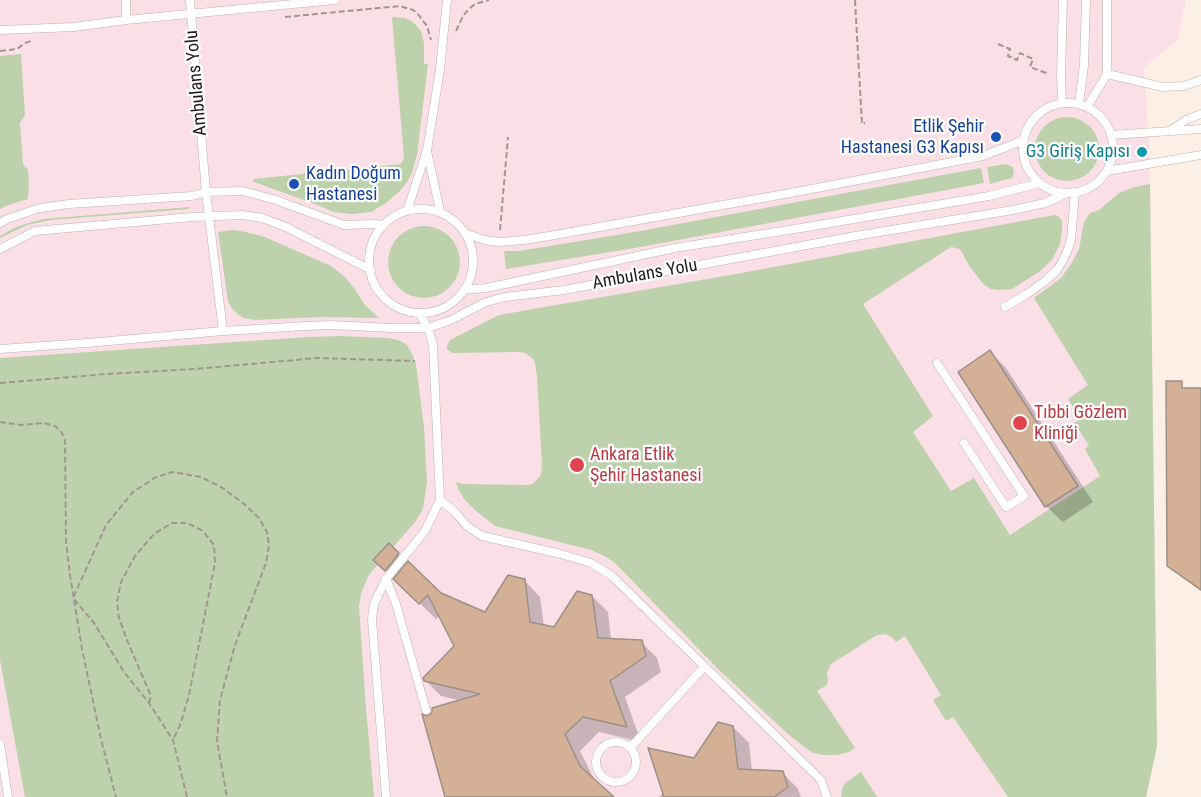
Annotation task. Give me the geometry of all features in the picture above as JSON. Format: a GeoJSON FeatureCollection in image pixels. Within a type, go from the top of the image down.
{"type":"FeatureCollection","features":[{"type":"Feature","properties":{"kind":"lane"},"geometry":{"type":"LineString","coordinates":[[126,0],[126,20]]}},
{"type":"Feature","properties":{"kind":"lane","name":"Ambulans Yolu"},"geometry":{"type":"LineString","coordinates":[[190,0],[206,192],[223,331]]}},
{"type":"Feature","properties":{"kind":"lane"},"geometry":{"type":"LineString","coordinates":[[0,30],[74,27],[335,0]]}},
{"type":"Feature","properties":{"kind":"lane"},"geometry":{"type":"LineString","coordinates":[[406,211],[427,150],[440,69],[447,0]]}},
{"type":"Feature","properties":{"kind":"lane"},"geometry":{"type":"LineString","coordinates":[[1062,104],[1063,0]]}},
{"type":"Feature","properties":{"kind":"lane"},"geometry":{"type":"LineString","coordinates":[[1083,105],[1086,0]]}},
{"type":"Feature","properties":{"kind":"lane"},"geometry":{"type":"LineString","coordinates":[[1083,105],[1107,74],[1107,0]]}},
{"type":"Feature","properties":{"kind":"lane"},"geometry":{"type":"LineString","coordinates":[[1107,74],[1172,87],[1184,86],[1201,80]]}},
{"type":"Feature","properties":{"kind":"lane"},"geometry":{"type":"LineString","coordinates":[[1062,104],[1083,105],[1098,114],[1106,124],[1111,135],[1112,158],[1107,171],[1088,189],[1071,193],[1053,190],[1040,183],[1029,170],[1024,155],[1024,140],[1037,116],[1048,108],[1062,104]]}},
{"type":"Feature","properties":{"kind":"lane"},"geometry":{"type":"LineString","coordinates":[[1169,132],[1186,120],[1201,114]]}},
{"type":"Feature","properties":{"kind":"lane"},"geometry":{"type":"LineString","coordinates":[[1111,135],[1201,129]]}},
{"type":"Feature","properties":{"kind":"lane"},"geometry":{"type":"LineString","coordinates":[[467,234],[499,242],[549,236],[983,156],[1024,140]]}},
{"type":"Feature","properties":{"kind":"lane"},"geometry":{"type":"LineString","coordinates":[[427,150],[441,211]]}},
{"type":"Feature","properties":{"kind":"lane"},"geometry":{"type":"LineString","coordinates":[[1107,171],[1200,156]]}},
{"type":"Feature","properties":{"kind":"lane"},"geometry":{"type":"LineString","coordinates":[[464,290],[486,288],[675,248],[795,230],[989,196],[1040,183]]}},
{"type":"Feature","properties":{"kind":"lane"},"geometry":{"type":"LineString","coordinates":[[0,223],[40,208],[69,204],[243,191],[276,200],[344,225],[384,225]]}},
{"type":"Feature","properties":{"kind":"lane"},"geometry":{"type":"LineString","coordinates":[[1005,307],[1045,281],[1062,262],[1071,240],[1071,193]]}},
{"type":"Feature","properties":{"kind":"lane","name":"Ambulans Yolu"},"geometry":{"type":"LineString","coordinates":[[0,349],[223,331],[331,325],[428,328],[451,320],[486,302],[505,297],[564,290],[1013,210],[1045,203],[1071,193]]}},
{"type":"Feature","properties":{"kind":"lane"},"geometry":{"type":"LineString","coordinates":[[424,208],[441,211],[456,221],[467,234],[473,251],[470,280],[457,298],[443,308],[419,313],[410,312],[395,305],[382,294],[373,280],[369,263],[371,246],[379,231],[391,218],[406,211],[424,208]]}},
{"type":"Feature","properties":{"kind":"lane"},"geometry":{"type":"LineString","coordinates":[[0,249],[35,231],[243,215],[262,218],[312,239],[371,270]]}},
{"type":"Feature","properties":{"kind":"lane"},"geometry":{"type":"LineString","coordinates":[[386,797],[372,619],[374,604],[386,579],[425,531],[440,500],[433,345],[428,328],[419,313]]}},
{"type":"Feature","properties":{"kind":"lane"},"geometry":{"type":"LineString","coordinates":[[937,363],[1024,496],[1006,507],[964,443]]}},
{"type":"Feature","properties":{"kind":"lane"},"geometry":{"type":"LineString","coordinates":[[440,500],[467,526],[482,536],[591,563],[612,576],[821,780],[826,797]]}},
{"type":"Feature","properties":{"kind":"lane"},"geometry":{"type":"LineString","coordinates":[[386,579],[396,604],[426,710]]}},
{"type":"Feature","properties":{"kind":"lane"},"geometry":{"type":"LineString","coordinates":[[630,748],[704,667]]}},
{"type":"Feature","properties":{"kind":"lane"},"geometry":{"type":"LineString","coordinates":[[611,742],[625,744],[630,748],[636,760],[629,778],[617,782],[605,779],[597,769],[597,756],[600,750],[611,742]]}},
{"type":"Feature","properties":{"kind":"lane"},"geometry":{"type":"LineString","coordinates":[[0,744],[8,797]]}},
{"type":"Feature","properties":{"kind":"path"},"geometry":{"type":"LineString","coordinates":[[454,40],[463,16],[475,4],[489,0]]}},
{"type":"Feature","properties":{"kind":"path"},"geometry":{"type":"LineString","coordinates":[[855,0],[863,104],[862,124],[865,123]]}},
{"type":"Feature","properties":{"kind":"path"},"geometry":{"type":"LineString","coordinates":[[278,18],[400,6],[413,10],[423,20],[430,34],[431,46]]}},
{"type":"Feature","properties":{"kind":"path"},"geometry":{"type":"LineString","coordinates":[[0,51],[17,49],[25,43],[41,40]]}},
{"type":"Feature","properties":{"kind":"path"},"geometry":{"type":"LineString","coordinates":[[998,44],[1010,49],[1008,56],[1017,60],[1020,53],[1034,59],[1030,67],[1061,76]]}},
{"type":"Feature","properties":{"kind":"path"},"geometry":{"type":"LineString","coordinates":[[499,242],[508,137]]}},
{"type":"Feature","properties":{"kind":"path"},"geometry":{"type":"LineString","coordinates":[[0,383],[317,358],[415,361]]}},
{"type":"Feature","properties":{"kind":"path"},"geometry":{"type":"LineString","coordinates":[[0,422],[21,425],[44,423],[55,426],[62,433],[65,441],[66,542],[74,598],[84,660],[116,797]]}},
{"type":"Feature","properties":{"kind":"path"},"geometry":{"type":"LineString","coordinates":[[74,598],[106,525],[133,492],[156,477],[173,472],[201,477],[221,487],[259,518],[267,532],[268,554],[235,645],[220,700],[217,741],[227,797]]}},
{"type":"Feature","properties":{"kind":"path"},"geometry":{"type":"LineString","coordinates":[[149,703],[151,696],[119,618],[117,602],[121,582],[135,556],[154,534],[172,523],[187,523],[203,531],[214,545],[215,563],[189,695],[181,723],[173,740]]}},
{"type":"Feature","properties":{"kind":"path"},"geometry":{"type":"LineString","coordinates":[[74,598],[94,623],[124,672],[149,703],[173,740],[187,797]]}},
{"type":"Feature","properties":{"kind":"shaded area","name":"Ankara Etlik Şehir Hastanesi"},"geometry":{"type":"Polygon","coordinates":[[[0,0],[1186,0],[1178,40],[1144,67],[1150,184],[1157,746],[1146,797],[0,797],[0,0]]]}},
{"type":"Feature","properties":{"kind":"green space"},"geometry":{"type":"Polygon","coordinates":[[[392,17],[405,18],[413,22],[421,31],[424,43],[424,64],[428,64],[417,155],[411,176],[402,189],[371,212],[352,214],[334,212],[254,182],[253,179],[401,164],[404,158],[392,17]]]}},
{"type":"Feature","properties":{"kind":"green space"},"geometry":{"type":"Polygon","coordinates":[[[21,54],[25,115],[20,123],[23,164],[28,170],[28,199],[0,209],[0,56],[21,54]]]}},
{"type":"Feature","properties":{"kind":"green space"},"geometry":{"type":"Polygon","coordinates":[[[1067,117],[1085,123],[1093,131],[1099,149],[1093,167],[1085,175],[1067,181],[1049,175],[1041,167],[1035,149],[1041,131],[1049,123],[1067,117]]]}},
{"type":"Feature","properties":{"kind":"green space"},"geometry":{"type":"Polygon","coordinates":[[[1006,164],[1013,167],[1012,178],[990,184],[987,167],[1006,164]]]}},
{"type":"Feature","properties":{"kind":"green space"},"geometry":{"type":"Polygon","coordinates":[[[981,168],[984,183],[635,248],[506,269],[504,251],[518,251],[635,232],[981,168]]]}},
{"type":"Feature","properties":{"kind":"green space"},"geometry":{"type":"Polygon","coordinates":[[[1150,184],[1157,746],[1146,797],[1008,797],[953,717],[946,721],[933,700],[941,695],[905,636],[896,642],[885,634],[877,635],[831,664],[827,673],[827,685],[817,691],[855,748],[837,755],[813,753],[789,735],[718,669],[615,563],[591,550],[495,526],[464,499],[458,488],[456,482],[527,485],[533,484],[541,475],[537,376],[533,359],[519,352],[452,353],[447,349],[450,340],[491,319],[500,315],[1054,215],[1062,221],[1062,230],[1060,244],[1052,260],[1039,272],[1012,289],[991,289],[984,285],[960,249],[951,247],[863,304],[933,416],[913,432],[951,491],[974,478],[1010,535],[1100,476],[1085,449],[1089,445],[1074,423],[1080,419],[1068,399],[1088,385],[1034,298],[1061,278],[1071,264],[1079,249],[1084,222],[1090,213],[1099,210],[1119,193],[1150,184]]]}},
{"type":"Feature","properties":{"kind":"green space"},"geometry":{"type":"Polygon","coordinates":[[[189,207],[189,209],[51,220],[27,225],[0,238],[14,228],[44,219],[189,207]]]}},
{"type":"Feature","properties":{"kind":"green space"},"geometry":{"type":"Polygon","coordinates":[[[424,226],[438,229],[450,236],[457,248],[460,262],[457,276],[450,288],[438,295],[424,298],[410,295],[398,288],[391,276],[388,262],[391,248],[398,236],[410,229],[424,226]]]}},
{"type":"Feature","properties":{"kind":"green space"},"geometry":{"type":"Polygon","coordinates":[[[233,230],[265,237],[331,266],[344,276],[364,304],[379,318],[320,317],[255,320],[243,318],[233,310],[228,301],[218,232],[233,230]]]}},
{"type":"Feature","properties":{"kind":"green space"},"geometry":{"type":"Polygon","coordinates":[[[340,336],[389,338],[407,345],[416,364],[424,427],[427,482],[423,509],[416,521],[372,571],[361,594],[359,607],[374,797],[25,797],[0,660],[0,358],[340,336]]]}},
{"type":"Feature","properties":{"kind":"green space"},"geometry":{"type":"Polygon","coordinates":[[[861,772],[877,797],[841,797],[845,783],[861,772]]]}},
{"type":"Feature","properties":{"kind":"building"},"geometry":{"type":"Polygon","coordinates":[[[990,350],[1078,486],[1045,507],[958,372],[990,350]]]}},
{"type":"Feature","properties":{"kind":"building"},"geometry":{"type":"Polygon","coordinates":[[[1166,381],[1182,381],[1182,388],[1201,388],[1201,590],[1167,566],[1166,381]]]}},
{"type":"Feature","properties":{"kind":"building"},"geometry":{"type":"Polygon","coordinates":[[[389,543],[399,553],[385,571],[373,560],[389,543]]]}},
{"type":"Feature","properties":{"kind":"building"},"geometry":{"type":"Polygon","coordinates":[[[408,561],[441,593],[485,612],[508,575],[525,579],[530,622],[554,627],[577,591],[592,595],[598,638],[642,640],[646,656],[610,681],[627,727],[583,717],[565,734],[580,766],[614,797],[445,797],[422,714],[428,716],[432,708],[480,694],[424,681],[423,678],[454,646],[428,595],[419,604],[393,579],[408,561]]]}},
{"type":"Feature","properties":{"kind":"building"},"geometry":{"type":"Polygon","coordinates":[[[718,722],[733,726],[738,769],[783,771],[788,787],[774,797],[664,797],[648,748],[694,758],[718,722]]]}},
{"type":"Feature","properties":{"kind":"place","name":"Etlik Şehir Hastanesi G3 Kapısı"},"geometry":{"type":"Point","coordinates":[996,137]}},
{"type":"Feature","properties":{"kind":"place","name":"G3 Giriş Kapısı"},"geometry":{"type":"Point","coordinates":[1142,152]}},
{"type":"Feature","properties":{"kind":"place","name":"Kadın Doğum Hastanesi"},"geometry":{"type":"Point","coordinates":[294,184]}},
{"type":"Feature","properties":{"kind":"place","name":"Tıbbi Gözlem Kliniği"},"geometry":{"type":"Point","coordinates":[1020,423]}},
{"type":"Feature","properties":{"kind":"place","name":"Ankara Etlik Şehir Hastanesi"},"geometry":{"type":"Point","coordinates":[577,465]}}]}
